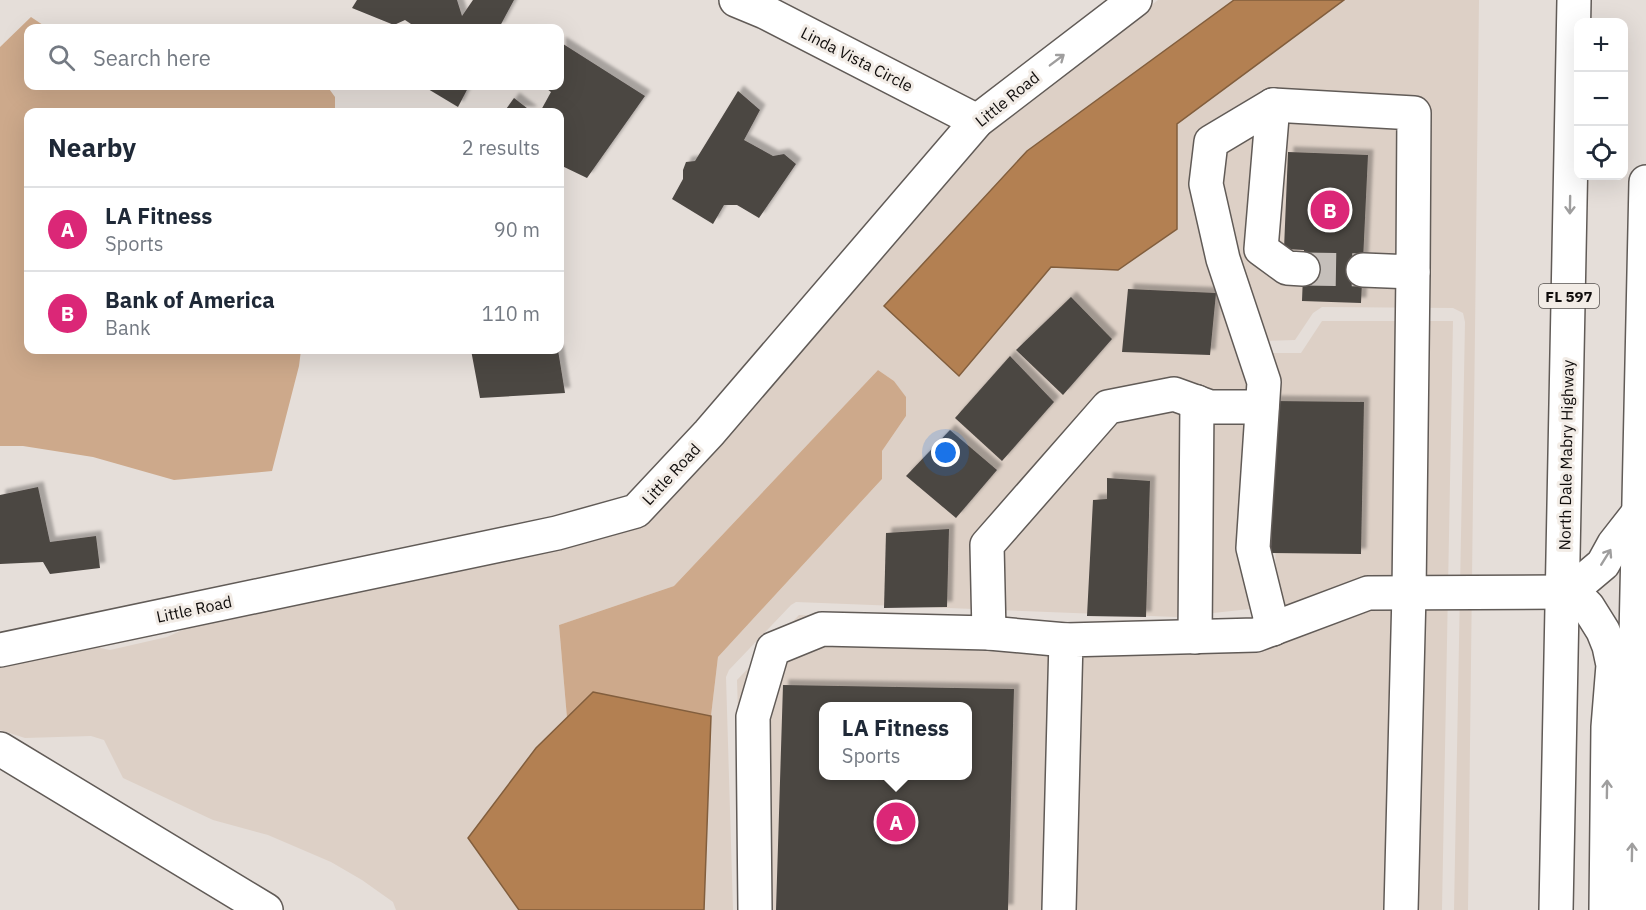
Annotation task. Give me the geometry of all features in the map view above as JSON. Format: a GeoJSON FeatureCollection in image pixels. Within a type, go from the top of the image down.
{"type":"FeatureCollection","features":[{"type":"Feature","properties":{"kind":"main road","name":"Linda Vista Circle"},"geometry":{"type":"LineString","coordinates":[[736,0],[765,12],[977,121]]}},
{"type":"Feature","properties":{"kind":"main road","name":"Little Road"},"geometry":{"type":"LineString","coordinates":[[0,650],[557,533],[636,511],[709,433],[977,121],[1134,0]]}},
{"type":"Feature","properties":{"kind":"main road","name":"North Dale Mabry Highway"},"geometry":{"type":"LineString","coordinates":[[1556,910],[1574,0]]}},
{"type":"Feature","properties":{"kind":"main road"},"geometry":{"type":"LineString","coordinates":[[1273,105],[1261,249],[1287,268],[1303,269]]}},
{"type":"Feature","properties":{"kind":"main road"},"geometry":{"type":"LineString","coordinates":[[1273,629],[1253,548],[1264,382],[1223,259],[1206,184],[1211,142],[1273,105],[1414,113],[1409,593],[1401,910]]}},
{"type":"Feature","properties":{"kind":"main road"},"geometry":{"type":"LineString","coordinates":[[1630,910],[1646,182]]}},
{"type":"Feature","properties":{"kind":"main road"},"geometry":{"type":"LineString","coordinates":[[1363,270],[1413,272]]}},
{"type":"Feature","properties":{"kind":"main road"},"geometry":{"type":"LineString","coordinates":[[989,633],[987,545],[1108,407],[1174,394],[1210,407],[1262,407]]}},
{"type":"Feature","properties":{"kind":"main road"},"geometry":{"type":"LineString","coordinates":[[1195,637],[1197,402]]}},
{"type":"Feature","properties":{"kind":"main road"},"geometry":{"type":"LineString","coordinates":[[1564,592],[1584,580],[1603,564],[1614,544],[1639,512]]}},
{"type":"Feature","properties":{"kind":"main road"},"geometry":{"type":"LineString","coordinates":[[755,910],[753,717],[773,650],[822,629],[989,633],[1066,640],[1256,635],[1368,593],[1564,592],[1581,600],[1588,607],[1603,631],[1613,665],[1608,727],[1606,910]]}},
{"type":"Feature","properties":{"kind":"main road"},"geometry":{"type":"LineString","coordinates":[[1536,910],[1539,883],[1542,694],[1563,631]]}},
{"type":"Feature","properties":{"kind":"main road"},"geometry":{"type":"LineString","coordinates":[[1059,910],[1066,640]]}},
{"type":"Feature","properties":{"kind":"main road"},"geometry":{"type":"LineString","coordinates":[[0,749],[266,910]]}},
{"type":"Feature","properties":{"kind":"shaded area"},"geometry":{"type":"Polygon","coordinates":[[[1158,0],[1234,0],[1027,151],[959,376],[1051,267],[1118,270],[1176,229],[1176,124],[1344,0],[1479,0],[1468,910],[1454,910],[1465,322],[1463,313],[1453,308],[1322,307],[1313,313],[1295,340],[1266,341],[1264,594],[1250,609],[1176,617],[796,602],[791,605],[729,670],[726,677],[733,910],[704,910],[711,716],[718,657],[882,479],[882,451],[906,416],[906,398],[894,381],[878,370],[674,586],[559,625],[567,718],[536,748],[468,838],[519,910],[396,910],[393,902],[331,862],[268,835],[213,820],[123,778],[104,740],[91,736],[25,738],[0,730],[0,666],[91,646],[110,650],[167,637],[196,624],[639,526],[980,139],[984,141],[988,131],[1158,0]]]}},
{"type":"Feature","properties":{"kind":"shaded area"},"geometry":{"type":"Polygon","coordinates":[[[1234,0],[1344,0],[1177,124],[1177,229],[1118,270],[1051,267],[959,376],[884,306],[1027,151],[1234,0]]]}},
{"type":"Feature","properties":{"kind":"shaded area"},"geometry":{"type":"Polygon","coordinates":[[[31,17],[42,24],[24,24],[24,90],[330,90],[335,97],[335,108],[24,108],[24,354],[300,354],[272,471],[174,480],[93,457],[23,446],[0,446],[0,47],[31,17]]]}},
{"type":"Feature","properties":{"kind":"shaded area"},"geometry":{"type":"Polygon","coordinates":[[[1322,321],[1453,321],[1442,910],[744,910],[737,680],[799,615],[1177,630],[1255,622],[1276,599],[1273,374],[1270,353],[1301,353],[1322,321]]]}},
{"type":"Feature","properties":{"kind":"shaded area"},"geometry":{"type":"Polygon","coordinates":[[[878,370],[894,381],[906,397],[906,416],[882,451],[882,479],[718,657],[711,716],[593,692],[567,718],[559,625],[674,586],[878,370]]]}},
{"type":"Feature","properties":{"kind":"shaded area"},"geometry":{"type":"Polygon","coordinates":[[[593,692],[711,716],[704,910],[519,910],[468,838],[536,748],[593,692]]]}},
{"type":"Feature","properties":{"kind":"building"},"geometry":{"type":"Polygon","coordinates":[[[357,0],[457,0],[462,16],[473,0],[514,0],[501,24],[411,24],[405,20],[392,24],[352,8],[357,0]]]}},
{"type":"Feature","properties":{"kind":"building"},"geometry":{"type":"Polygon","coordinates":[[[564,45],[645,96],[587,178],[564,167],[564,108],[542,108],[551,92],[548,90],[564,90],[564,45]]]}},
{"type":"Feature","properties":{"kind":"building"},"geometry":{"type":"Polygon","coordinates":[[[430,90],[467,90],[458,107],[430,90]]]}},
{"type":"Feature","properties":{"kind":"building"},"geometry":{"type":"Polygon","coordinates":[[[738,91],[760,110],[744,140],[773,156],[784,154],[796,164],[759,218],[737,205],[724,205],[713,224],[672,199],[683,179],[686,162],[695,161],[738,91]]]}},
{"type":"Feature","properties":{"kind":"building"},"geometry":{"type":"Polygon","coordinates":[[[514,98],[527,108],[507,108],[514,98]]]}},
{"type":"Feature","properties":{"kind":"building"},"geometry":{"type":"Polygon","coordinates":[[[1288,152],[1368,155],[1361,303],[1302,301],[1304,250],[1284,249],[1288,152]]]}},
{"type":"Feature","properties":{"kind":"building"},"geometry":{"type":"Polygon","coordinates":[[[1128,289],[1216,293],[1210,355],[1122,352],[1128,289]]]}},
{"type":"Feature","properties":{"kind":"building"},"geometry":{"type":"Polygon","coordinates":[[[1071,297],[1112,339],[1063,395],[1016,350],[1071,297]]]}},
{"type":"Feature","properties":{"kind":"building"},"geometry":{"type":"Polygon","coordinates":[[[472,354],[559,354],[565,393],[480,398],[472,354]]]}},
{"type":"Feature","properties":{"kind":"building"},"geometry":{"type":"Polygon","coordinates":[[[1010,356],[1054,402],[1002,461],[955,418],[1010,356]]]}},
{"type":"Feature","properties":{"kind":"building"},"geometry":{"type":"Polygon","coordinates":[[[1273,401],[1364,402],[1361,554],[1271,553],[1273,401]]]}},
{"type":"Feature","properties":{"kind":"building"},"geometry":{"type":"Polygon","coordinates":[[[950,430],[997,470],[956,518],[906,476],[950,430]]]}},
{"type":"Feature","properties":{"kind":"building"},"geometry":{"type":"Polygon","coordinates":[[[1107,478],[1150,481],[1146,617],[1087,616],[1093,500],[1107,499],[1107,478]]]}},
{"type":"Feature","properties":{"kind":"building"},"geometry":{"type":"Polygon","coordinates":[[[38,487],[50,542],[96,536],[100,568],[50,574],[43,562],[0,564],[0,495],[38,487]]]}},
{"type":"Feature","properties":{"kind":"building"},"geometry":{"type":"Polygon","coordinates":[[[949,529],[947,607],[884,608],[886,533],[949,529]]]}},
{"type":"Feature","properties":{"kind":"building"},"geometry":{"type":"Polygon","coordinates":[[[783,685],[1014,689],[1008,910],[776,910],[783,685]]]}},
{"type":"Feature","properties":{"kind":"tunnel"},"geometry":{"type":"LineString","coordinates":[[1303,269],[1363,270]]}},
{"type":"Feature","properties":{"kind":"place","name":"Bank of America"},"geometry":{"type":"Point","coordinates":[1330,210]}},
{"type":"Feature","properties":{"kind":"place","name":"LA Fitness"},"geometry":{"type":"Point","coordinates":[896,822]}}]}
